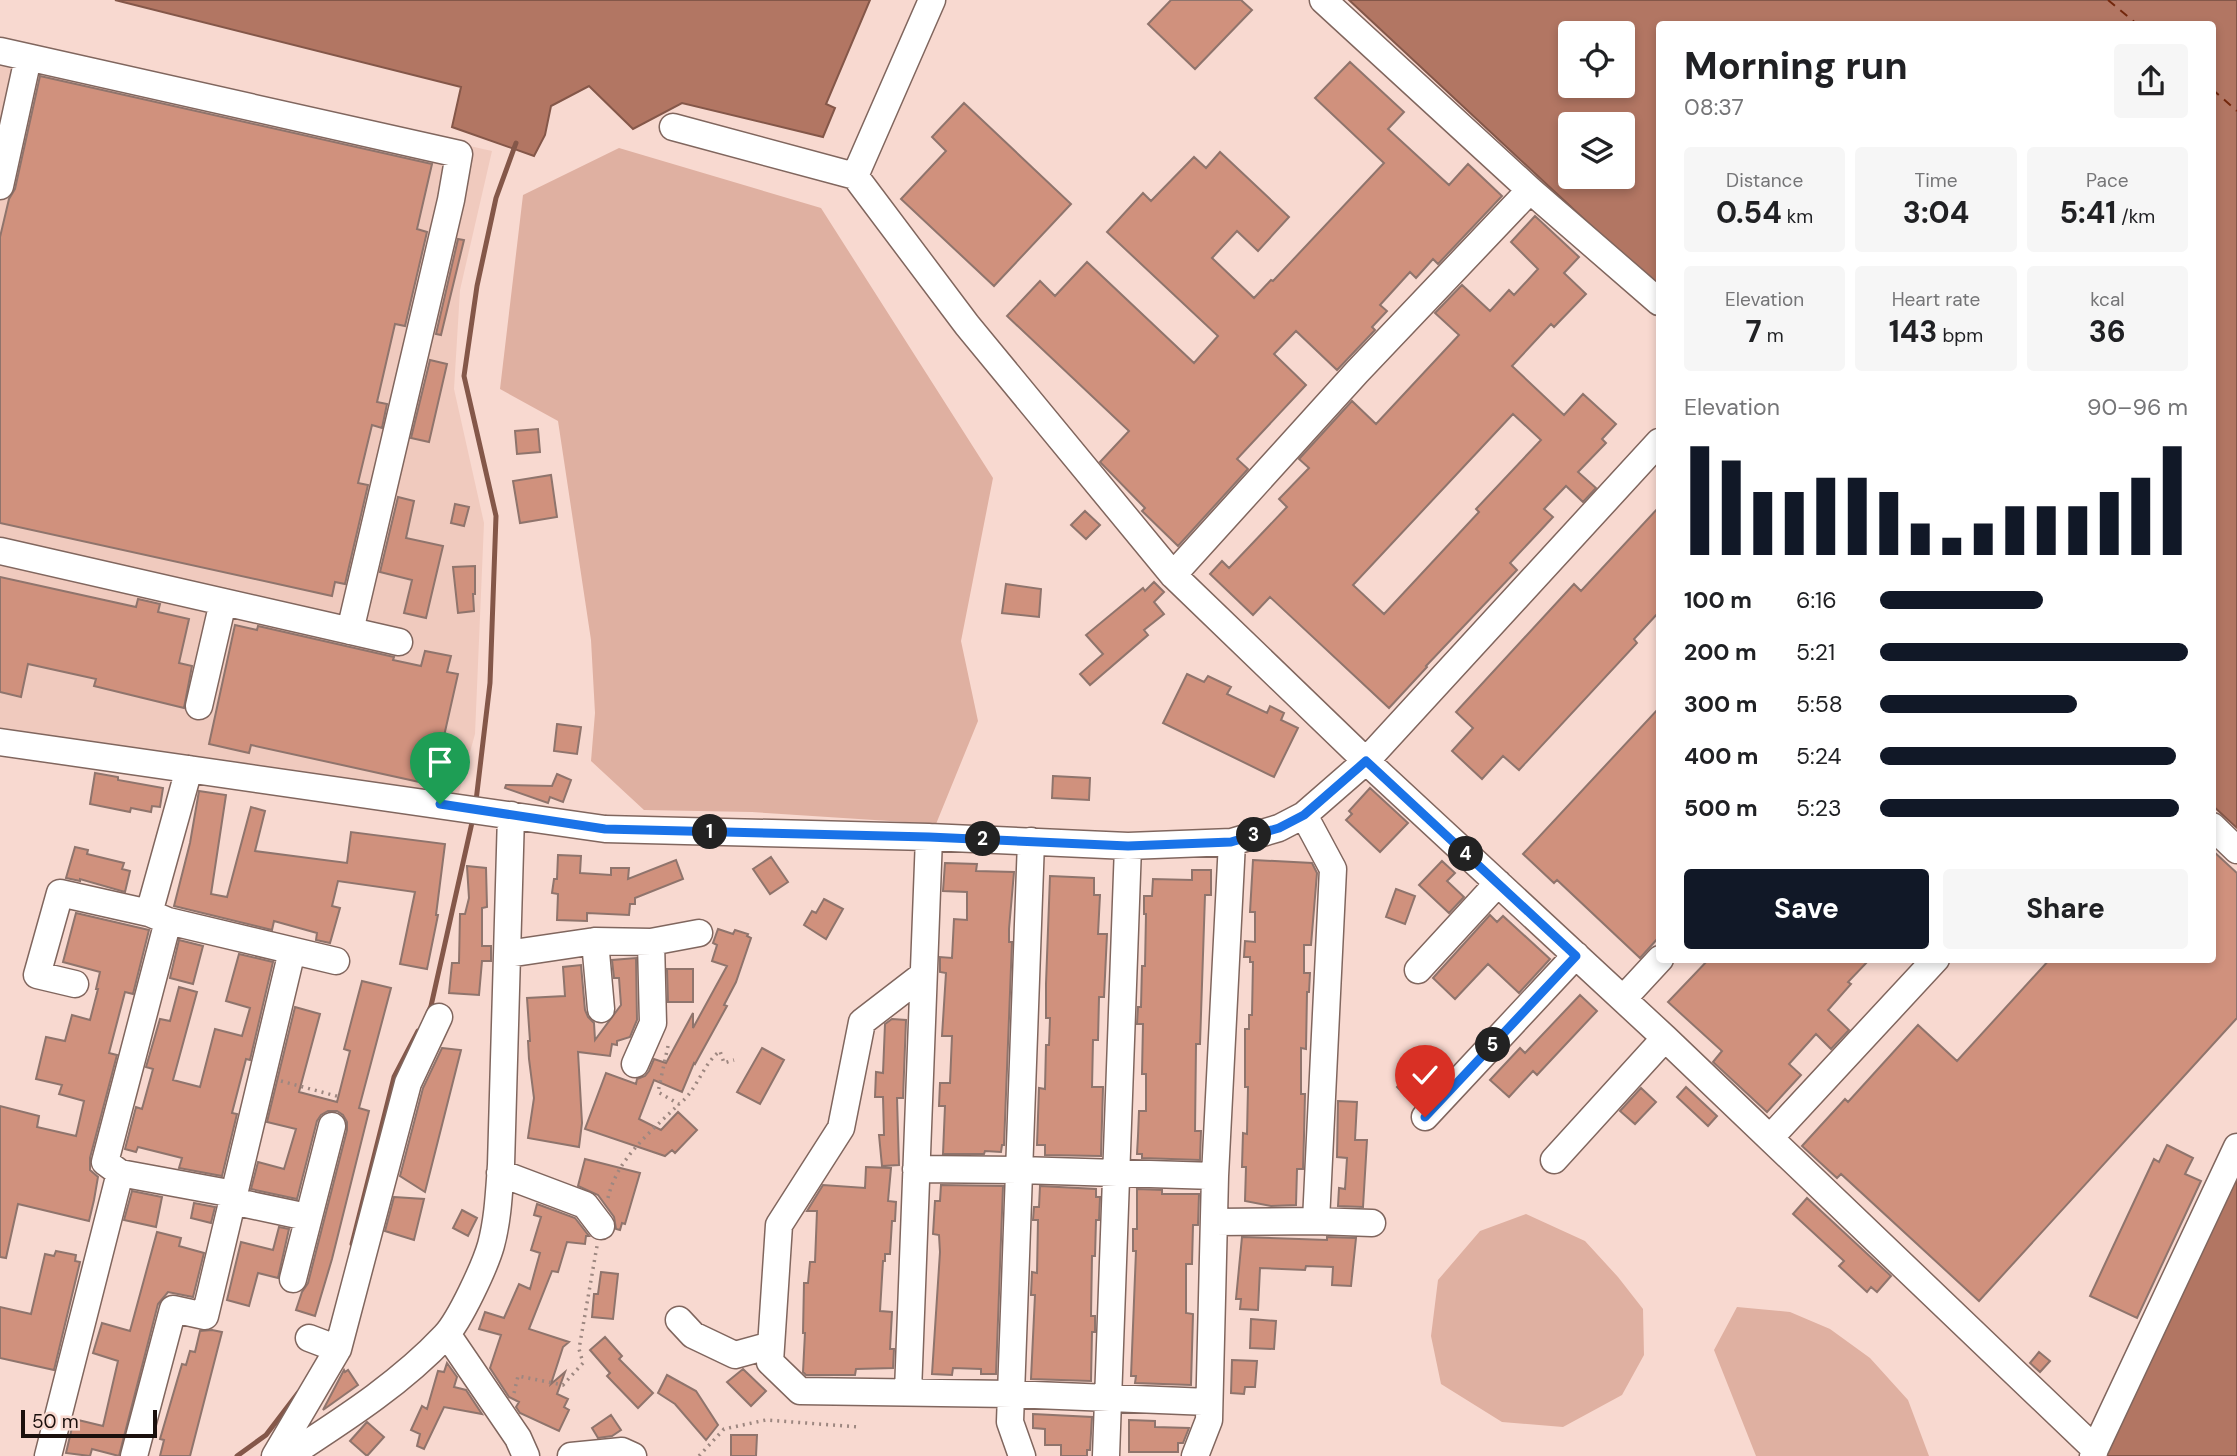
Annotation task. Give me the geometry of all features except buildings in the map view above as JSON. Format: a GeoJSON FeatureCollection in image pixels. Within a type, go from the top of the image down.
{"type":"FeatureCollection","features":[{"type":"Feature","properties":{"kind":"street"},"geometry":{"type":"LineString","coordinates":[[855,176],[932,0]]}},
{"type":"Feature","properties":{"kind":"street"},"geometry":{"type":"LineString","coordinates":[[1323,0],[1531,190],[1656,299]]}},
{"type":"Feature","properties":{"kind":"street"},"geometry":{"type":"LineString","coordinates":[[0,51],[459,154],[451,200],[350,631]]}},
{"type":"Feature","properties":{"kind":"street"},"geometry":{"type":"LineString","coordinates":[[0,186],[29,58]]}},
{"type":"Feature","properties":{"kind":"street"},"geometry":{"type":"LineString","coordinates":[[673,127],[855,176],[967,325],[1173,575],[1366,761],[1665,1038],[2094,1452],[2237,1147]]}},
{"type":"Feature","properties":{"kind":"street"},"geometry":{"type":"LineString","coordinates":[[1173,575],[1357,372],[1531,190]]}},
{"type":"Feature","properties":{"kind":"street"},"geometry":{"type":"LineString","coordinates":[[0,742],[605,829],[929,837],[1128,846],[1231,842],[1279,828],[1304,815],[1366,761],[1656,445]]}},
{"type":"Feature","properties":{"kind":"street"},"geometry":{"type":"LineString","coordinates":[[0,551],[398,642]]}},
{"type":"Feature","properties":{"kind":"street"},"geometry":{"type":"LineString","coordinates":[[199,706],[223,602]]}},
{"type":"Feature","properties":{"kind":"street"},"geometry":{"type":"LineString","coordinates":[[189,769],[105,1162],[120,1173],[233,1197],[307,1217]]}},
{"type":"Feature","properties":{"kind":"street"},"geometry":{"type":"LineString","coordinates":[[288,1456],[374,1399],[447,1334],[479,1275],[490,1248],[498,1210],[500,1173],[511,815]]}},
{"type":"Feature","properties":{"kind":"street"},"geometry":{"type":"LineString","coordinates":[[1304,815],[1333,870],[1316,1221]]}},
{"type":"Feature","properties":{"kind":"street"},"geometry":{"type":"LineString","coordinates":[[2216,830],[2237,850]]}},
{"type":"Feature","properties":{"kind":"street"},"geometry":{"type":"LineString","coordinates":[[908,1392],[929,837]]}},
{"type":"Feature","properties":{"kind":"street"},"geometry":{"type":"LineString","coordinates":[[1022,1456],[1010,1422],[1031,841]]}},
{"type":"Feature","properties":{"kind":"street"},"geometry":{"type":"LineString","coordinates":[[1195,1456],[1209,1420],[1215,1176],[1231,842]]}},
{"type":"Feature","properties":{"kind":"street"},"geometry":{"type":"LineString","coordinates":[[1106,1456],[1128,846]]}},
{"type":"Feature","properties":{"kind":"street"},"geometry":{"type":"LineString","coordinates":[[1418,970],[1498,883]]}},
{"type":"Feature","properties":{"kind":"street"},"geometry":{"type":"LineString","coordinates":[[75,984],[37,975],[60,892],[336,961]]}},
{"type":"Feature","properties":{"kind":"street"},"geometry":{"type":"LineString","coordinates":[[508,954],[595,941],[650,942],[699,933]]}},
{"type":"Feature","properties":{"kind":"street"},"geometry":{"type":"LineString","coordinates":[[595,941],[601,1009]]}},
{"type":"Feature","properties":{"kind":"street"},"geometry":{"type":"LineString","coordinates":[[635,1064],[653,1023],[650,942]]}},
{"type":"Feature","properties":{"kind":"street"},"geometry":{"type":"LineString","coordinates":[[134,1456],[173,1309],[205,1317],[292,951]]}},
{"type":"Feature","properties":{"kind":"street"},"geometry":{"type":"LineString","coordinates":[[1425,1117],[1576,956]]}},
{"type":"Feature","properties":{"kind":"street"},"geometry":{"type":"LineString","coordinates":[[1623,999],[1656,963]]}},
{"type":"Feature","properties":{"kind":"street"},"geometry":{"type":"LineString","coordinates":[[1770,1138],[1933,963]]}},
{"type":"Feature","properties":{"kind":"street"},"geometry":{"type":"LineString","coordinates":[[923,975],[862,1023],[841,1128],[779,1225],[770,1362],[800,1391],[1011,1394],[1209,1402]]}},
{"type":"Feature","properties":{"kind":"street"},"geometry":{"type":"LineString","coordinates":[[275,1456],[338,1349],[408,1083],[439,1017]]}},
{"type":"Feature","properties":{"kind":"street"},"geometry":{"type":"LineString","coordinates":[[1554,1160],[1665,1038]]}},
{"type":"Feature","properties":{"kind":"street"},"geometry":{"type":"LineString","coordinates":[[293,1279],[332,1126]]}},
{"type":"Feature","properties":{"kind":"street"},"geometry":{"type":"LineString","coordinates":[[916,1169],[1215,1176]]}},
{"type":"Feature","properties":{"kind":"street"},"geometry":{"type":"LineString","coordinates":[[48,1456],[120,1173]]}},
{"type":"Feature","properties":{"kind":"street"},"geometry":{"type":"LineString","coordinates":[[500,1173],[585,1205],[601,1226]]}},
{"type":"Feature","properties":{"kind":"street"},"geometry":{"type":"LineString","coordinates":[[1215,1222],[1372,1223]]}},
{"type":"Feature","properties":{"kind":"street"},"geometry":{"type":"LineString","coordinates":[[679,1320],[693,1335],[735,1355],[771,1345]]}},
{"type":"Feature","properties":{"kind":"street"},"geometry":{"type":"LineString","coordinates":[[447,1334],[505,1418],[526,1456]]}},
{"type":"Feature","properties":{"kind":"street"},"geometry":{"type":"LineString","coordinates":[[309,1338],[338,1349]]}},
{"type":"Feature","properties":{"kind":"street"},"geometry":{"type":"LineString","coordinates":[[570,1456],[622,1451],[633,1456]]}},
{"type":"Feature","properties":{"kind":"path"},"geometry":{"type":"LineString","coordinates":[[653,1023],[668,1047],[658,1092],[679,1104]]}},
{"type":"Feature","properties":{"kind":"path"},"geometry":{"type":"LineString","coordinates":[[505,1418],[518,1376],[563,1385],[583,1363],[579,1349],[601,1226],[612,1181],[628,1156],[687,1098],[713,1056],[720,1051],[724,1063],[734,1060]]}},
{"type":"Feature","properties":{"kind":"path"},"geometry":{"type":"LineString","coordinates":[[262,1076],[340,1097]]}},
{"type":"Feature","properties":{"kind":"path"},"geometry":{"type":"LineString","coordinates":[[699,1456],[724,1429],[766,1420],[859,1427]]}},
{"type":"Feature","properties":{"kind":"shaded area"},"geometry":{"type":"Polygon","coordinates":[[[115,0],[870,0],[826,104],[835,108],[823,137],[682,103],[633,129],[589,86],[551,106],[545,135],[534,156],[452,127],[461,87],[115,0]]]}},
{"type":"Feature","properties":{"kind":"shaded area"},"geometry":{"type":"Polygon","coordinates":[[[1349,0],[2237,0],[2237,828],[2216,809],[2216,21],[1656,21],[1656,286],[1349,0]]]}},
{"type":"Feature","properties":{"kind":"shaded area"},"geometry":{"type":"Polygon","coordinates":[[[0,41],[492,151],[460,290],[454,389],[484,523],[475,734],[458,796],[0,728],[0,41]]]}},
{"type":"Feature","properties":{"kind":"shaded area"},"geometry":{"type":"Polygon","coordinates":[[[619,148],[821,208],[993,478],[961,641],[978,721],[936,824],[752,812],[644,810],[591,761],[595,713],[591,640],[558,421],[500,389],[523,195],[619,148]]]}},
{"type":"Feature","properties":{"kind":"shaded area"},"geometry":{"type":"Polygon","coordinates":[[[2237,1172],[2237,1456],[2104,1456],[2237,1172]]]}},
{"type":"Feature","properties":{"kind":"shaded area"},"geometry":{"type":"Polygon","coordinates":[[[1526,1214],[1585,1241],[1643,1309],[1644,1355],[1622,1395],[1563,1427],[1502,1422],[1441,1384],[1431,1336],[1438,1280],[1480,1231],[1526,1214]]]}},
{"type":"Feature","properties":{"kind":"shaded area"},"geometry":{"type":"Polygon","coordinates":[[[1737,1307],[1790,1312],[1830,1329],[1870,1358],[1908,1400],[1929,1456],[1756,1456],[1714,1350],[1737,1307]]]}},
{"type":"Feature","properties":{"kind":"waterway"},"geometry":{"type":"LineString","coordinates":[[476,801],[490,683],[496,516],[464,376],[477,286],[496,198],[516,143]]}},
{"type":"Feature","properties":{"kind":"waterway"},"geometry":{"type":"LineString","coordinates":[[428,1013],[473,818]]}},
{"type":"Feature","properties":{"kind":"waterway"},"geometry":{"type":"LineString","coordinates":[[352,1244],[394,1077],[418,1031]]}},
{"type":"Feature","properties":{"kind":"waterway"},"geometry":{"type":"LineString","coordinates":[[237,1456],[266,1435],[298,1393]]}},
{"type":"Feature","properties":{"kind":"ferry route"},"geometry":{"type":"LineString","coordinates":[[2108,0],[2133,21]]}},
{"type":"Feature","properties":{"kind":"ferry route"},"geometry":{"type":"LineString","coordinates":[[2216,93],[2237,111]]}},
{"type":"Feature","properties":{"kind":"route"},"geometry":{"type":"LineString","coordinates":[[440,804],[605,829],[929,837],[1128,846],[1231,842],[1279,828],[1304,815],[1366,761],[1576,956],[1425,1117]]}}]}
